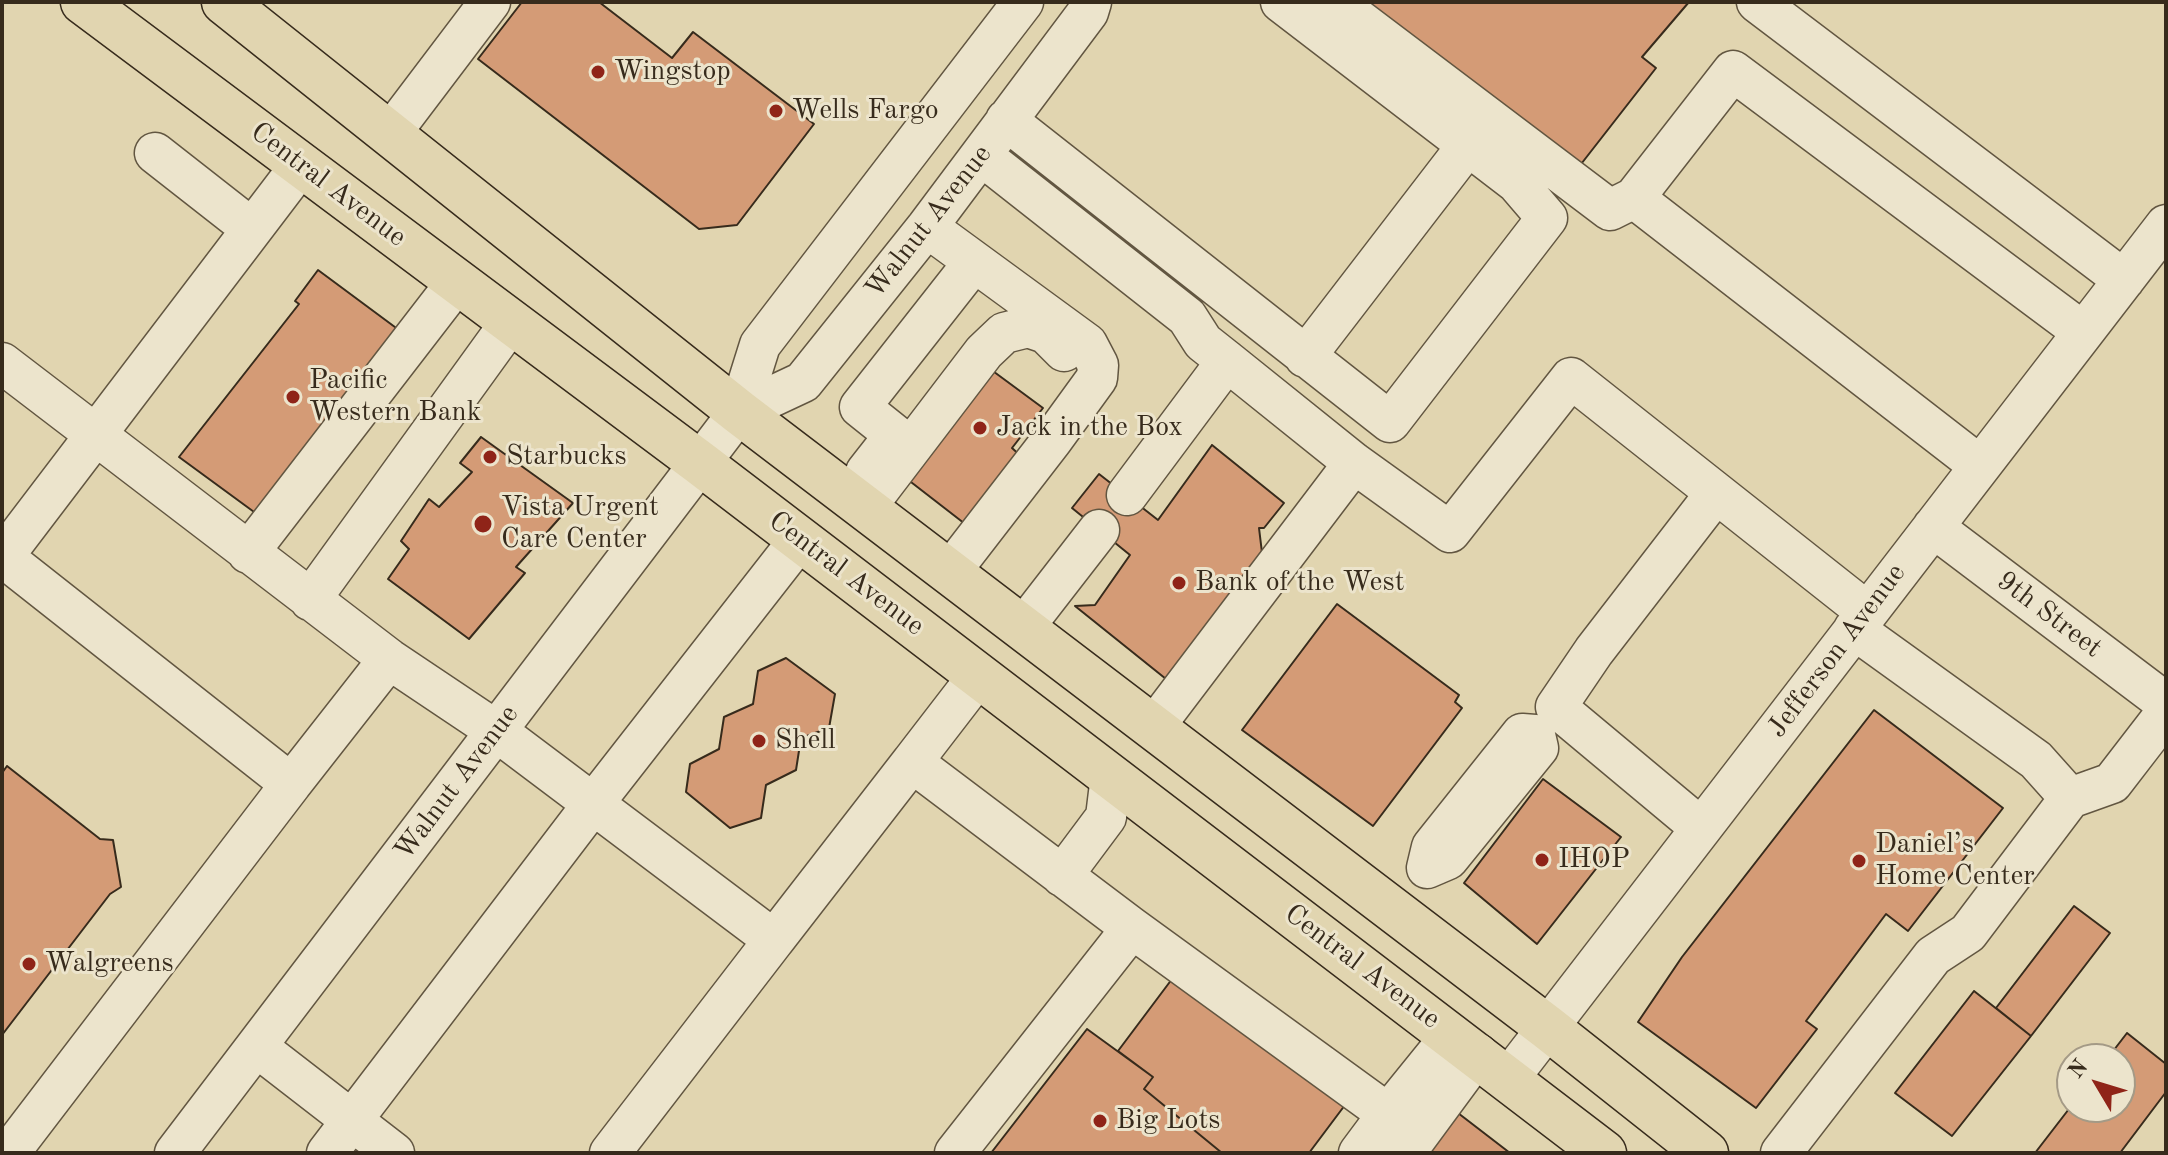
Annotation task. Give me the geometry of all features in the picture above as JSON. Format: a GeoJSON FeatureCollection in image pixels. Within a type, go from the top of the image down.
{"type":"FeatureCollection","features":[{"type":"Feature","properties":{"kind":"main road","name":"Central Avenue"},"geometry":{"type":"LineString","coordinates":[[83,2],[700,463],[1604,1153]]}},
{"type":"Feature","properties":{"kind":"main road"},"geometry":{"type":"LineString","coordinates":[[224,2],[739,412],[1548,1028],[1706,1153]]}},
{"type":"Feature","properties":{"kind":"main road"},"geometry":{"type":"LineString","coordinates":[[1111,776],[1126,767],[1144,769],[1159,776],[1280,871],[1336,867]]}},
{"type":"Feature","properties":{"kind":"street"},"geometry":{"type":"LineString","coordinates":[[390,134],[490,2]]}},
{"type":"Feature","properties":{"kind":"street","name":"Walnut Avenue"},"geometry":{"type":"LineString","coordinates":[[175,1153],[739,412],[760,345],[1023,2]]}},
{"type":"Feature","properties":{"kind":"street","name":"Walnut Avenue"},"geometry":{"type":"LineString","coordinates":[[739,412],[803,382],[927,227],[1088,12],[1091,2]]}},
{"type":"Feature","properties":{"kind":"street"},"geometry":{"type":"LineString","coordinates":[[1006,120],[1390,422],[1547,218],[1517,183],[1281,2]]}},
{"type":"Feature","properties":{"kind":"street"},"geometry":{"type":"LineString","coordinates":[[1335,2],[1610,210],[1634,198],[1733,71],[2083,332]]}},
{"type":"Feature","properties":{"kind":"street"},"geometry":{"type":"LineString","coordinates":[[1757,2],[2124,280]]}},
{"type":"Feature","properties":{"kind":"street"},"geometry":{"type":"LineString","coordinates":[[1305,357],[1468,145]]}},
{"type":"Feature","properties":{"kind":"street"},"geometry":{"type":"LineString","coordinates":[[155,153],[252,229]]}},
{"type":"Feature","properties":{"kind":"street"},"geometry":{"type":"LineString","coordinates":[[981,155],[1187,317],[1203,342],[1354,463],[1450,532],[1571,378],[1716,493],[1860,621],[2036,760],[2070,798]]}},
{"type":"Feature","properties":{"kind":"street"},"geometry":{"type":"LineString","coordinates":[[291,784],[2,558],[301,165]]}},
{"type":"Feature","properties":{"kind":"street"},"geometry":{"type":"LineString","coordinates":[[1634,198],[1980,466]]}},
{"type":"Feature","properties":{"kind":"street","name":"Jefferson Avenue"},"geometry":{"type":"LineString","coordinates":[[1480,1056],[1548,1028],[2166,225]]}},
{"type":"Feature","properties":{"kind":"street"},"geometry":{"type":"LineString","coordinates":[[927,227],[968,269],[996,308],[999,338]]}},
{"type":"Feature","properties":{"kind":"street"},"geometry":{"type":"LineString","coordinates":[[950,572],[1087,392],[1097,378],[1098,365],[1087,344],[968,269]]}},
{"type":"Feature","properties":{"kind":"street"},"geometry":{"type":"LineString","coordinates":[[856,502],[895,435],[860,407],[968,269]]}},
{"type":"Feature","properties":{"kind":"street"},"geometry":{"type":"LineString","coordinates":[[248,553],[457,282]]}},
{"type":"Feature","properties":{"kind":"street"},"geometry":{"type":"LineString","coordinates":[[310,600],[511,322]]}},
{"type":"Feature","properties":{"kind":"street"},"geometry":{"type":"LineString","coordinates":[[856,502],[984,352],[1004,333],[1028,327],[1046,333],[1078,366],[1087,392]]}},
{"type":"Feature","properties":{"kind":"street"},"geometry":{"type":"LineString","coordinates":[[1127,495],[1227,361]]}},
{"type":"Feature","properties":{"kind":"street"},"geometry":{"type":"LineString","coordinates":[[2,363],[310,600],[389,659],[495,730],[774,940]]}},
{"type":"Feature","properties":{"kind":"street"},"geometry":{"type":"LineString","coordinates":[[1153,728],[1354,463]]}},
{"type":"Feature","properties":{"kind":"street"},"geometry":{"type":"LineString","coordinates":[[1394,911],[1427,868],[1432,847],[1522,734],[1546,721],[1594,651],[1716,493]]}},
{"type":"Feature","properties":{"kind":"street","name":"9th Street"},"geometry":{"type":"LineString","coordinates":[[1933,527],[2166,703]]}},
{"type":"Feature","properties":{"kind":"street"},"geometry":{"type":"LineString","coordinates":[[1023,628],[1099,530]]}},
{"type":"Feature","properties":{"kind":"street"},"geometry":{"type":"LineString","coordinates":[[327,1153],[800,539]]}},
{"type":"Feature","properties":{"kind":"street"},"geometry":{"type":"LineString","coordinates":[[2,1147],[9,1153],[389,659]]}},
{"type":"Feature","properties":{"kind":"street"},"geometry":{"type":"LineString","coordinates":[[610,1153],[979,675]]}},
{"type":"Feature","properties":{"kind":"street"},"geometry":{"type":"LineString","coordinates":[[1781,1153],[1933,956],[1968,933],[2070,798],[2112,783],[2166,713]]}},
{"type":"Feature","properties":{"kind":"street"},"geometry":{"type":"LineString","coordinates":[[1546,721],[1701,828]]}},
{"type":"Feature","properties":{"kind":"street"},"geometry":{"type":"LineString","coordinates":[[912,762],[1132,928],[1388,1114]]}},
{"type":"Feature","properties":{"kind":"street"},"geometry":{"type":"LineString","coordinates":[[1062,876],[1106,817],[1111,776]]}},
{"type":"Feature","properties":{"kind":"street"},"geometry":{"type":"LineString","coordinates":[[955,1153],[1132,928]]}},
{"type":"Feature","properties":{"kind":"street"},"geometry":{"type":"LineString","coordinates":[[257,1047],[394,1153]]}},
{"type":"Feature","properties":{"kind":"street"},"geometry":{"type":"LineString","coordinates":[[1359,1153],[1388,1114],[1480,1056]]}},
{"type":"Feature","properties":{"kind":"street"},"geometry":{"type":"LineString","coordinates":[[1405,1153],[1480,1056]]}},
{"type":"Feature","properties":{"kind":"building"},"geometry":{"type":"Polygon","coordinates":[[[522,2],[599,2],[672,58],[693,32],[814,124],[737,225],[699,229],[478,59],[522,2]]]}},
{"type":"Feature","properties":{"kind":"building"},"geometry":{"type":"Polygon","coordinates":[[[1354,2],[1689,2],[1642,57],[1656,68],[1578,168],[1354,2]]]}},
{"type":"Feature","properties":{"kind":"building","name":"Pacific Western Bank"},"geometry":{"type":"Polygon","coordinates":[[[318,270],[407,336],[265,520],[179,457],[299,304],[295,301],[318,270]]]}},
{"type":"Feature","properties":{"kind":"building","name":"Jack in the Box"},"geometry":{"type":"Polygon","coordinates":[[[982,363],[1043,408],[1012,448],[1023,458],[969,527],[898,472],[982,363]]]}},
{"type":"Feature","properties":{"kind":"building","name":"Vista Urgent Care Center"},"geometry":{"type":"Polygon","coordinates":[[[481,437],[573,503],[516,567],[525,573],[469,639],[388,579],[409,549],[401,541],[429,499],[439,507],[472,472],[460,463],[481,437]]]}},
{"type":"Feature","properties":{"kind":"building","name":"Bank of the West"},"geometry":{"type":"Polygon","coordinates":[[[1212,445],[1284,503],[1264,528],[1259,528],[1263,561],[1171,683],[1075,606],[1095,605],[1130,555],[1072,508],[1099,474],[1158,520],[1212,445]]]}},
{"type":"Feature","properties":{"kind":"building"},"geometry":{"type":"Polygon","coordinates":[[[1337,604],[1459,695],[1455,702],[1462,708],[1373,826],[1242,730],[1337,604]]]}},
{"type":"Feature","properties":{"kind":"building","name":"Shell"},"geometry":{"type":"Polygon","coordinates":[[[786,658],[835,694],[829,728],[801,738],[796,770],[766,785],[761,818],[730,828],[686,792],[690,764],[719,749],[724,717],[753,704],[758,671],[786,658]]]}},
{"type":"Feature","properties":{"kind":"building","name":"Daniel’s Home Center"},"geometry":{"type":"Polygon","coordinates":[[[1874,710],[2003,808],[1908,931],[1886,914],[1806,1021],[1817,1029],[1756,1108],[1638,1022],[1682,957],[1874,710]]]}},
{"type":"Feature","properties":{"kind":"building","name":"Walgreens"},"geometry":{"type":"Polygon","coordinates":[[[7,766],[100,839],[113,840],[121,887],[110,894],[2,1035],[2,773],[7,766]]]}},
{"type":"Feature","properties":{"kind":"building","name":"IHOP"},"geometry":{"type":"Polygon","coordinates":[[[1543,779],[1621,837],[1537,944],[1464,883],[1543,779]]]}},
{"type":"Feature","properties":{"kind":"building"},"geometry":{"type":"Polygon","coordinates":[[[2074,906],[2110,933],[2031,1036],[1996,1008],[2074,906]]]}},
{"type":"Feature","properties":{"kind":"building"},"geometry":{"type":"Polygon","coordinates":[[[1172,979],[1345,1105],[1309,1153],[1222,1153],[1144,1089],[1153,1077],[1118,1051],[1172,979]]]}},
{"type":"Feature","properties":{"kind":"building"},"geometry":{"type":"Polygon","coordinates":[[[1974,991],[2031,1036],[1952,1136],[1895,1093],[1974,991]]]}},
{"type":"Feature","properties":{"kind":"building","name":"Big Lots"},"geometry":{"type":"Polygon","coordinates":[[[1087,1029],[1153,1077],[1144,1089],[1222,1153],[991,1153],[1087,1029]]]}},
{"type":"Feature","properties":{"kind":"building"},"geometry":{"type":"Polygon","coordinates":[[[2127,1033],[2166,1064],[2166,1092],[2120,1153],[2035,1153],[2058,1123],[2136,1123],[2136,1043],[2119,1043],[2127,1033]]]}},
{"type":"Feature","properties":{"kind":"building"},"geometry":{"type":"Polygon","coordinates":[[[1458,1113],[1510,1153],[1428,1153],[1458,1113]]]}},
{"type":"Feature","properties":{"kind":"place","name":"Wingstop"},"geometry":{"type":"Point","coordinates":[598,72]}},
{"type":"Feature","properties":{"kind":"place","name":"Wells Fargo"},"geometry":{"type":"Point","coordinates":[776,111]}},
{"type":"Feature","properties":{"kind":"place","name":"Pacific Western Bank"},"geometry":{"type":"Point","coordinates":[293,397]}},
{"type":"Feature","properties":{"kind":"place","name":"Jack in the Box"},"geometry":{"type":"Point","coordinates":[980,428]}},
{"type":"Feature","properties":{"kind":"place","name":"Starbucks"},"geometry":{"type":"Point","coordinates":[490,457]}},
{"type":"Feature","properties":{"kind":"place","name":"Vista Urgent Care Center"},"geometry":{"type":"Point","coordinates":[483,524]}},
{"type":"Feature","properties":{"kind":"place","name":"Bank of the West"},"geometry":{"type":"Point","coordinates":[1179,583]}},
{"type":"Feature","properties":{"kind":"place","name":"Shell"},"geometry":{"type":"Point","coordinates":[759,741]}},
{"type":"Feature","properties":{"kind":"place","name":"IHOP"},"geometry":{"type":"Point","coordinates":[1542,860]}},
{"type":"Feature","properties":{"kind":"place","name":"Daniel’s Home Center"},"geometry":{"type":"Point","coordinates":[1859,861]}},
{"type":"Feature","properties":{"kind":"place","name":"Walgreens"},"geometry":{"type":"Point","coordinates":[29,964]}},
{"type":"Feature","properties":{"kind":"place","name":"Big Lots"},"geometry":{"type":"Point","coordinates":[1100,1121]}}]}
